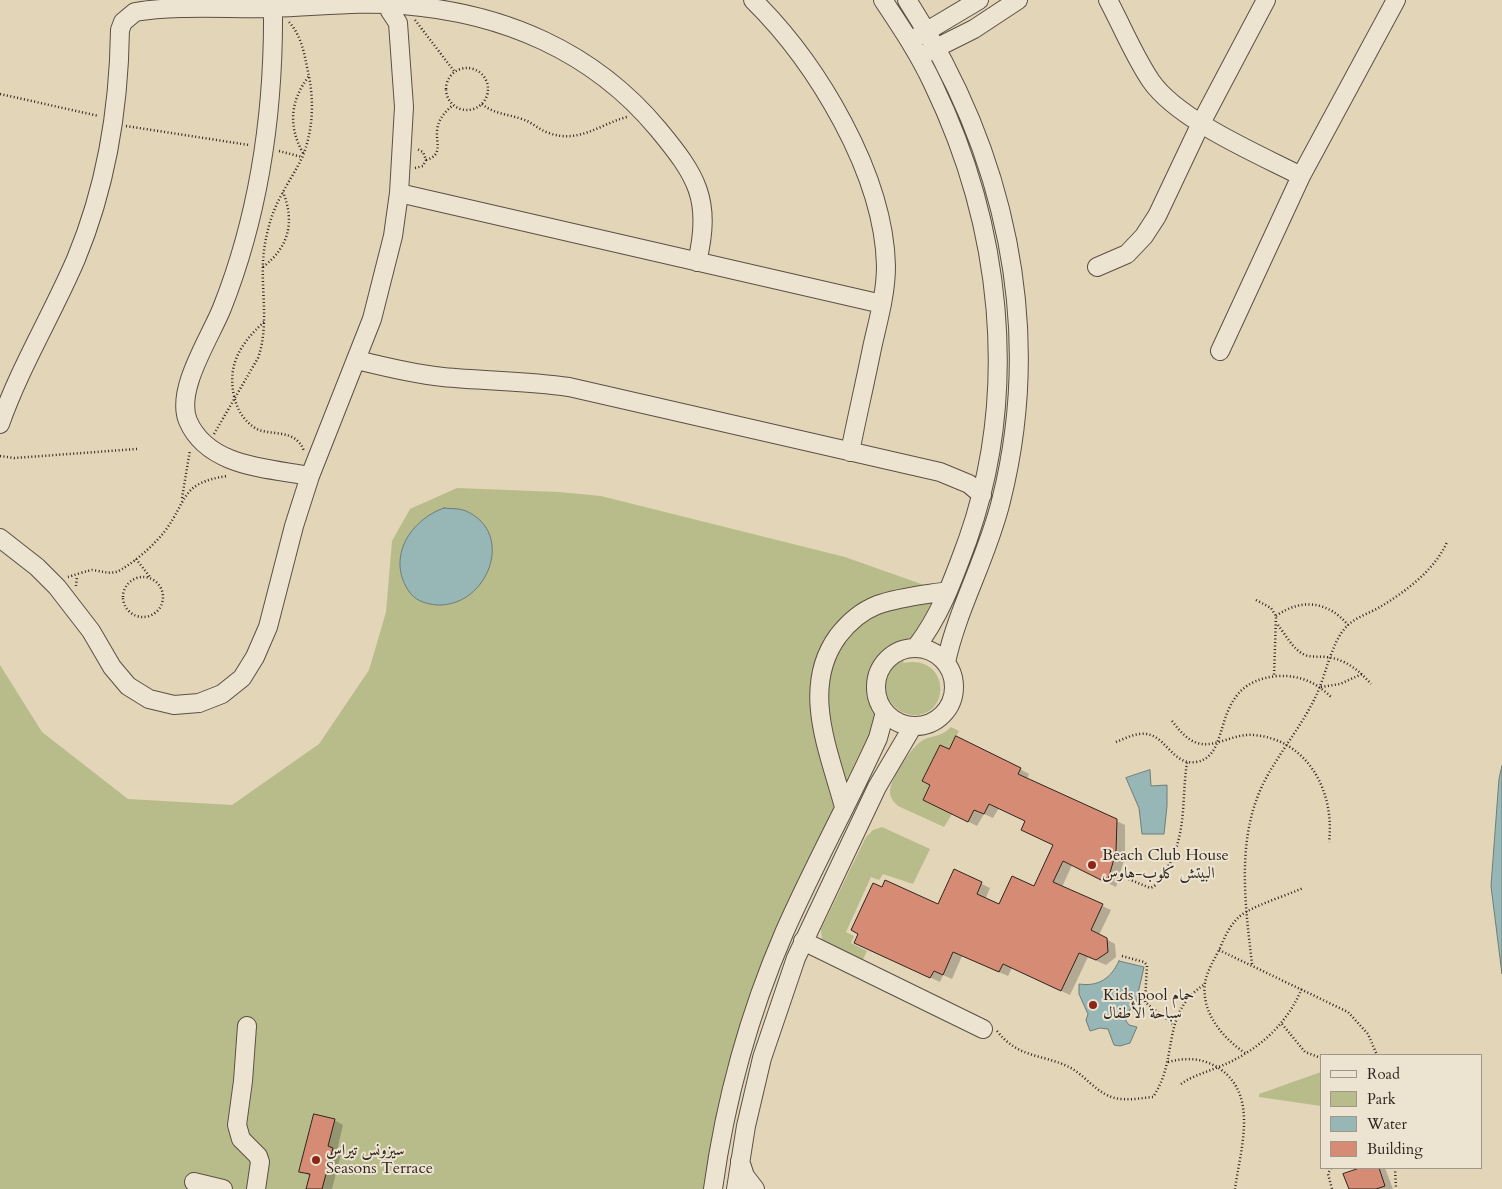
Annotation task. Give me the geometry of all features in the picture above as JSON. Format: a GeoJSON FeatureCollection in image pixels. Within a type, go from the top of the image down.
{"type":"FeatureCollection","features":[{"type":"Feature","properties":{"kind":"street"},"geometry":{"type":"LineString","coordinates":[[753,0],[794,47],[819,82],[840,118],[872,191],[882,228],[886,266],[882,304],[850,452]]}},
{"type":"Feature","properties":{"kind":"street"},"geometry":{"type":"LineString","coordinates":[[882,0],[914,49],[954,131],[971,180],[984,229],[997,323],[996,401],[990,452],[982,495],[948,592],[933,623],[916,647]]}},
{"type":"Feature","properties":{"kind":"street"},"geometry":{"type":"LineString","coordinates":[[907,0],[936,47],[973,123],[991,173],[1005,225],[1014,277],[1019,358],[1016,421],[1001,501],[981,567],[953,632],[946,662]]}},
{"type":"Feature","properties":{"kind":"street"},"geometry":{"type":"LineString","coordinates":[[914,49],[927,31],[979,0]]}},
{"type":"Feature","properties":{"kind":"street"},"geometry":{"type":"LineString","coordinates":[[1108,0],[1152,82],[1174,106],[1201,123],[1301,176]]}},
{"type":"Feature","properties":{"kind":"street"},"geometry":{"type":"LineString","coordinates":[[1096,267],[1127,254],[1144,236],[1157,216],[1201,123],[1266,0]]}},
{"type":"Feature","properties":{"kind":"street"},"geometry":{"type":"LineString","coordinates":[[1220,351],[1301,176],[1396,0]]}},
{"type":"Feature","properties":{"kind":"street"},"geometry":{"type":"LineString","coordinates":[[0,424],[31,350],[58,300],[77,257],[97,196],[113,122],[118,78],[120,30],[128,16],[143,10],[273,13],[396,2],[463,14],[519,29],[588,64],[620,89],[673,146],[699,188],[704,212],[703,237],[697,262]]}},
{"type":"Feature","properties":{"kind":"street"},"geometry":{"type":"LineString","coordinates":[[0,538],[37,567],[57,587],[91,630],[112,667],[128,686],[149,699],[174,705],[199,703],[222,694],[242,678],[255,657],[268,626],[290,542],[304,475],[357,360],[383,278],[399,193],[404,107],[396,2]]}},
{"type":"Feature","properties":{"kind":"street"},"geometry":{"type":"LineString","coordinates":[[914,49],[936,47],[974,29],[1006,3]]}},
{"type":"Feature","properties":{"kind":"street"},"geometry":{"type":"LineString","coordinates":[[273,13],[271,93],[265,147],[250,222],[240,259],[213,330],[190,378],[185,407],[193,431],[213,452],[236,461],[304,475]]}},
{"type":"Feature","properties":{"kind":"street"},"geometry":{"type":"LineString","coordinates":[[399,193],[882,304]]}},
{"type":"Feature","properties":{"kind":"street"},"geometry":{"type":"LineString","coordinates":[[357,360],[443,377],[528,381],[569,387],[954,476],[969,484],[982,495]]}},
{"type":"Feature","properties":{"kind":"street"},"geometry":{"type":"LineString","coordinates":[[844,807],[818,703],[818,683],[823,664],[831,646],[842,630],[858,616],[875,606],[894,600],[948,592]]}},
{"type":"Feature","properties":{"kind":"street"},"geometry":{"type":"LineString","coordinates":[[916,647],[937,654],[946,662],[954,680],[952,700],[948,709],[933,722],[913,726],[902,724],[885,712],[879,704],[875,684],[881,665],[896,652],[916,647]]}},
{"type":"Feature","properties":{"kind":"street"},"geometry":{"type":"LineString","coordinates":[[714,1189],[729,1105],[756,1007],[784,932],[878,738],[885,712]]}},
{"type":"Feature","properties":{"kind":"street"},"geometry":{"type":"LineString","coordinates":[[736,1189],[740,1160],[762,1058],[783,991],[803,941],[877,787],[913,726]]}},
{"type":"Feature","properties":{"kind":"street"},"geometry":{"type":"LineString","coordinates":[[803,941],[989,1029]]}},
{"type":"Feature","properties":{"kind":"street"},"geometry":{"type":"LineString","coordinates":[[247,1026],[243,1081],[237,1125],[241,1139],[258,1156],[260,1162],[256,1189]]}},
{"type":"Feature","properties":{"kind":"street"},"geometry":{"type":"LineString","coordinates":[[740,1160],[745,1176],[755,1189]]}},
{"type":"Feature","properties":{"kind":"street"},"geometry":{"type":"LineString","coordinates":[[194,1182],[223,1189]]}},
{"type":"Feature","properties":{"kind":"path"},"geometry":{"type":"LineString","coordinates":[[396,2],[454,72]]}},
{"type":"Feature","properties":{"kind":"path"},"geometry":{"type":"LineString","coordinates":[[214,435],[258,358],[262,346],[264,322],[263,267],[269,226],[282,192],[303,155],[312,123],[312,92],[303,48],[294,28],[289,22],[273,13]]}},
{"type":"Feature","properties":{"kind":"path"},"geometry":{"type":"LineString","coordinates":[[465,67],[482,72],[489,88],[482,104],[477,108],[465,110],[453,105],[449,100],[446,88],[447,82],[454,72],[465,67]]}},
{"type":"Feature","properties":{"kind":"path"},"geometry":{"type":"LineString","coordinates":[[303,155],[294,132],[293,108],[297,96],[310,76]]}},
{"type":"Feature","properties":{"kind":"path"},"geometry":{"type":"LineString","coordinates":[[0,94],[113,122],[303,155]]}},
{"type":"Feature","properties":{"kind":"path"},"geometry":{"type":"LineString","coordinates":[[482,104],[497,113],[526,121],[558,136],[583,135],[626,117],[647,116]]}},
{"type":"Feature","properties":{"kind":"path"},"geometry":{"type":"LineString","coordinates":[[426,160],[436,155],[439,122],[453,105]]}},
{"type":"Feature","properties":{"kind":"path"},"geometry":{"type":"LineString","coordinates":[[263,267],[283,247],[288,233],[290,219],[282,192]]}},
{"type":"Feature","properties":{"kind":"path"},"geometry":{"type":"LineString","coordinates":[[264,322],[246,341],[234,361],[231,380],[234,399],[241,415],[254,427],[264,432],[283,432],[303,448],[304,475]]}},
{"type":"Feature","properties":{"kind":"path"},"geometry":{"type":"LineString","coordinates":[[185,445],[196,455]]}},
{"type":"Feature","properties":{"kind":"path"},"geometry":{"type":"LineString","coordinates":[[0,456],[14,458],[137,449]]}},
{"type":"Feature","properties":{"kind":"path"},"geometry":{"type":"LineString","coordinates":[[57,587],[69,576],[77,576],[87,571],[106,573],[120,570],[164,532],[181,500],[190,450]]}},
{"type":"Feature","properties":{"kind":"path"},"geometry":{"type":"LineString","coordinates":[[220,472],[235,478]]}},
{"type":"Feature","properties":{"kind":"path"},"geometry":{"type":"LineString","coordinates":[[181,500],[202,482],[227,476]]}},
{"type":"Feature","properties":{"kind":"path"},"geometry":{"type":"LineString","coordinates":[[1252,964],[1246,912],[1245,858],[1247,834],[1253,809],[1263,784],[1320,687],[1340,635],[1348,625],[1393,599],[1430,568],[1443,552],[1447,542]]}},
{"type":"Feature","properties":{"kind":"path"},"geometry":{"type":"LineString","coordinates":[[136,558],[151,578],[161,586],[163,592],[162,604],[159,610],[148,616],[136,616],[126,608],[123,595],[124,589],[132,580],[145,576],[151,578]]}},
{"type":"Feature","properties":{"kind":"path"},"geometry":{"type":"LineString","coordinates":[[1256,600],[1271,608],[1276,616],[1278,625],[1273,655],[1274,677]]}},
{"type":"Feature","properties":{"kind":"path"},"geometry":{"type":"LineString","coordinates":[[1276,616],[1296,605],[1320,605],[1336,613],[1348,625]]}},
{"type":"Feature","properties":{"kind":"path"},"geometry":{"type":"LineString","coordinates":[[1278,625],[1298,651],[1304,655],[1343,661],[1362,674],[1371,684]]}},
{"type":"Feature","properties":{"kind":"path"},"geometry":{"type":"LineString","coordinates":[[1320,687],[1340,684],[1362,674]]}},
{"type":"Feature","properties":{"kind":"path"},"geometry":{"type":"LineString","coordinates":[[1116,742],[1142,733],[1151,734],[1159,738],[1174,755],[1187,762],[1204,760],[1211,755],[1219,740],[1226,712],[1236,696],[1250,684],[1274,677],[1298,677],[1320,687],[1332,698]]}},
{"type":"Feature","properties":{"kind":"path"},"geometry":{"type":"LineString","coordinates":[[1172,721],[1185,736],[1202,744],[1237,735],[1254,735],[1270,738],[1286,746],[1311,766],[1320,779],[1330,810],[1329,842]]}},
{"type":"Feature","properties":{"kind":"path"},"geometry":{"type":"LineString","coordinates":[[1119,874],[1150,888],[1156,886],[1165,872],[1172,859],[1182,829],[1187,762]]}},
{"type":"Feature","properties":{"kind":"path"},"geometry":{"type":"LineString","coordinates":[[1245,1053],[1231,1043],[1220,1031],[1212,1017],[1206,1001],[1205,984],[1210,968],[1228,929],[1246,912],[1303,888]]}},
{"type":"Feature","properties":{"kind":"path"},"geometry":{"type":"LineString","coordinates":[[1219,949],[1348,1012],[1368,1034],[1377,1054]]}},
{"type":"Feature","properties":{"kind":"path"},"geometry":{"type":"LineString","coordinates":[[1122,956],[1141,961],[1147,965],[1144,1002],[1174,1025]]}},
{"type":"Feature","properties":{"kind":"path"},"geometry":{"type":"LineString","coordinates":[[989,1029],[1025,1053],[1067,1066],[1076,1071],[1093,1087],[1115,1098],[1153,1098],[1163,1080],[1174,1025],[1181,1006],[1196,990],[1205,984]]}},
{"type":"Feature","properties":{"kind":"path"},"geometry":{"type":"LineString","coordinates":[[1181,1084],[1190,1078],[1218,1068],[1259,1045],[1282,1024],[1302,988]]}},
{"type":"Feature","properties":{"kind":"path"},"geometry":{"type":"LineString","coordinates":[[1282,1024],[1305,1052],[1320,1058]]}},
{"type":"Feature","properties":{"kind":"path"},"geometry":{"type":"LineString","coordinates":[[1168,1062],[1188,1058],[1199,1060],[1218,1068],[1236,1084],[1244,1107],[1235,1189]]}},
{"type":"Feature","properties":{"kind":"path"},"geometry":{"type":"LineString","coordinates":[[1330,1169],[1328,1174],[1332,1189]]}},
{"type":"Feature","properties":{"kind":"path"},"geometry":{"type":"LineString","coordinates":[[1396,1169],[1396,1189]]}},
{"type":"Feature","properties":{"kind":"green space"},"geometry":{"type":"Polygon","coordinates":[[[457,488],[559,492],[601,496],[845,557],[938,590],[931,606],[936,605],[920,627],[903,663],[919,662],[930,667],[937,676],[940,686],[939,697],[934,706],[926,713],[913,715],[897,709],[887,696],[777,926],[726,1071],[707,1189],[0,1189],[0,665],[42,732],[128,799],[232,805],[319,744],[369,670],[386,612],[392,541],[410,509],[457,488]]]}},
{"type":"Feature","properties":{"kind":"green space"},"geometry":{"type":"Polygon","coordinates":[[[951,727],[959,731],[949,749],[940,745],[922,781],[930,785],[923,800],[952,814],[944,827],[898,806],[891,798],[890,792],[893,780],[906,758],[916,746],[924,740],[947,731],[951,727]]]}},
{"type":"Feature","properties":{"kind":"green space"},"geometry":{"type":"Polygon","coordinates":[[[882,827],[930,849],[913,884],[883,874],[879,880],[871,877],[846,932],[854,936],[851,943],[867,951],[862,962],[822,941],[821,929],[866,837],[873,830],[882,827]]]}},
{"type":"Feature","properties":{"kind":"green space"},"geometry":{"type":"Polygon","coordinates":[[[1320,1072],[1320,1106],[1259,1097],[1259,1094],[1320,1072]]]}},
{"type":"Feature","properties":{"kind":"water"},"geometry":{"type":"Polygon","coordinates":[[[444,508],[464,510],[481,521],[490,535],[492,551],[489,567],[482,582],[470,594],[455,602],[437,605],[428,604],[420,601],[408,590],[402,577],[401,553],[405,541],[421,521],[444,508]]]}},
{"type":"Feature","properties":{"kind":"water"},"geometry":{"type":"Polygon","coordinates":[[[1502,766],[1502,974],[1491,886],[1499,779],[1502,766]]]}},
{"type":"Feature","properties":{"kind":"water"},"geometry":{"type":"Polygon","coordinates":[[[1150,770],[1151,786],[1167,785],[1164,834],[1142,834],[1139,808],[1126,778],[1150,770]]]}},
{"type":"Feature","properties":{"kind":"water","name":"Kids pool حمام سباحة الأطفال"},"geometry":{"type":"Polygon","coordinates":[[[1119,961],[1144,967],[1136,1002],[1126,1015],[1126,1021],[1129,1025],[1137,1027],[1130,1043],[1120,1046],[1114,1045],[1108,1029],[1100,1028],[1090,1031],[1086,1020],[1088,1014],[1079,994],[1079,984],[1093,984],[1104,980],[1119,961]]]}},
{"type":"Feature","properties":{"kind":"building","name":"Beach Club House البيتش كلوب-هاوس"},"geometry":{"type":"Polygon","coordinates":[[[956,736],[1021,768],[1018,774],[1117,819],[1116,852],[1107,883],[1063,861],[1053,882],[1103,904],[1091,930],[1107,938],[1108,952],[1096,960],[1079,953],[1061,991],[1003,964],[999,972],[953,952],[943,975],[934,971],[930,978],[854,943],[858,934],[851,930],[873,883],[882,887],[885,880],[938,904],[954,869],[982,882],[977,894],[999,904],[1012,876],[1034,886],[1053,845],[1021,830],[1025,821],[989,804],[984,814],[974,810],[968,822],[923,800],[930,785],[922,781],[940,745],[949,749],[956,736]]]}},
{"type":"Feature","properties":{"kind":"building","name":"سيزونس تيراس Seasons Terrace"},"geometry":{"type":"Polygon","coordinates":[[[314,1114],[335,1119],[328,1146],[333,1148],[322,1189],[306,1189],[310,1174],[299,1172],[314,1114]]]}},
{"type":"Feature","properties":{"kind":"building"},"geometry":{"type":"Polygon","coordinates":[[[1357,1169],[1379,1169],[1385,1186],[1376,1189],[1349,1189],[1343,1174],[1357,1169]]]}},
{"type":"Feature","properties":{"kind":"place","name":"Beach Club House البيتش كلوب-هاوس"},"geometry":{"type":"Point","coordinates":[1092,865]}},
{"type":"Feature","properties":{"kind":"place","name":"Kids pool حمام سباحة الأطفال"},"geometry":{"type":"Point","coordinates":[1093,1005]}},
{"type":"Feature","properties":{"kind":"place","name":"سيزونس تيراس Seasons Terrace"},"geometry":{"type":"Point","coordinates":[316,1160]}}]}
